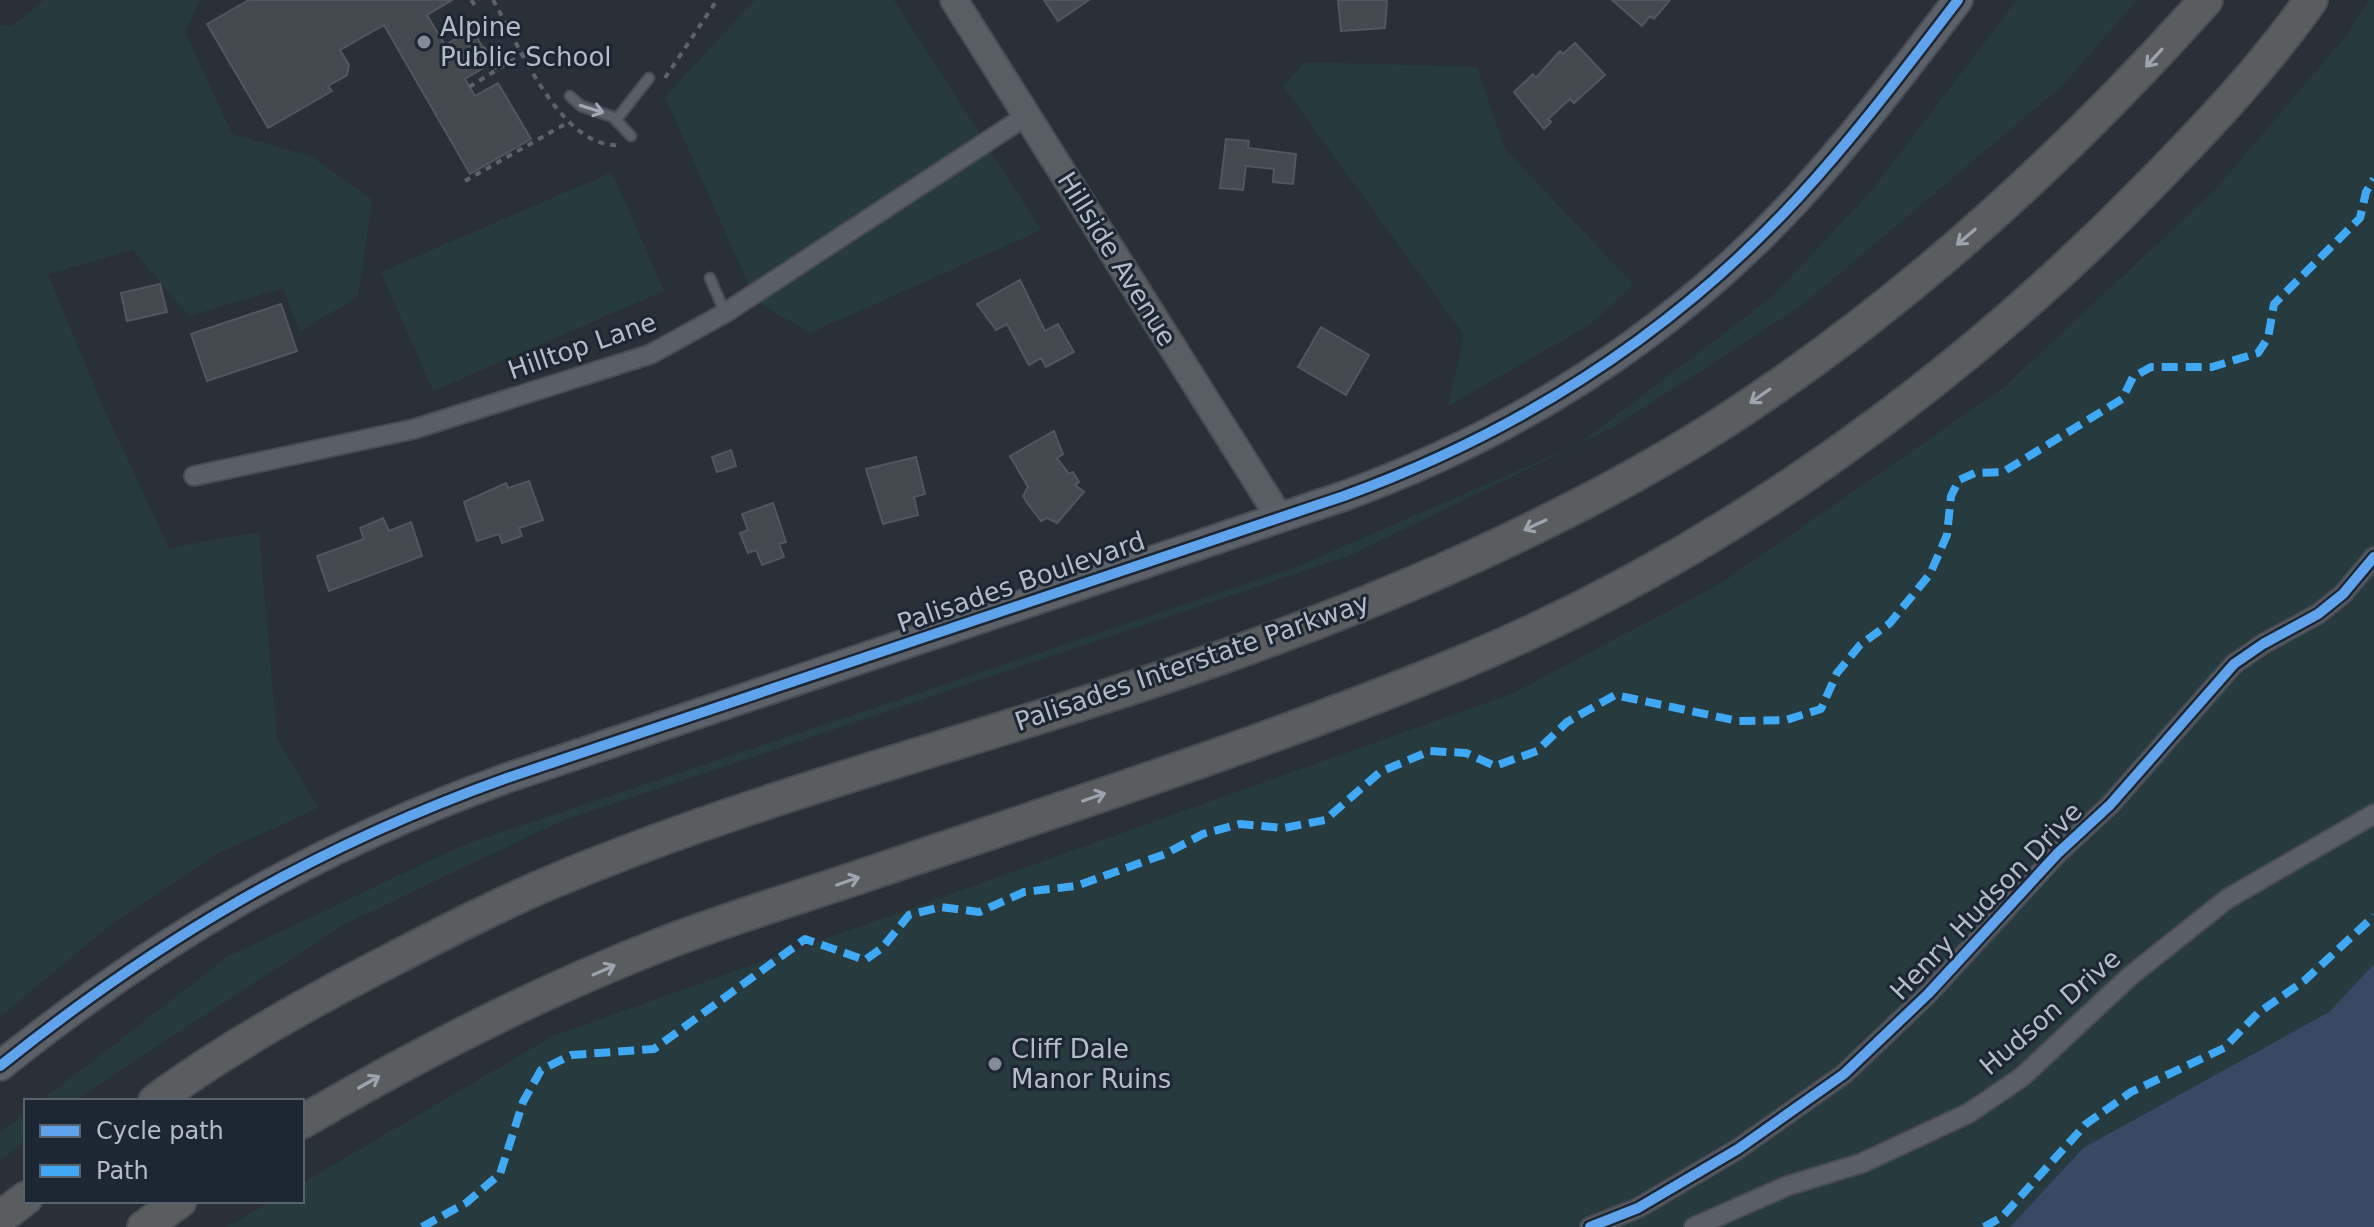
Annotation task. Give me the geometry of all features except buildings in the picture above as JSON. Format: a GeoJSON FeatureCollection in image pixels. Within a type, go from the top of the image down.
{"type":"FeatureCollection","features":[{"type":"Feature","properties":{"kind":"highway","name":"Palisades Interstate Parkway"},"geometry":{"type":"LineString","coordinates":[[158,1099],[297,1009],[558,879],[745,810],[1241,650],[1379,597],[1561,513],[1714,428],[1857,328],[2015,196],[2131,84],[2206,0]]}},
{"type":"Feature","properties":{"kind":"highway"},"geometry":{"type":"LineString","coordinates":[[304,1121],[383,1074],[661,945],[1265,738],[1462,662],[1621,586],[1794,483],[1923,389],[2074,263],[2197,138],[2311,0]]}},
{"type":"Feature","properties":{"kind":"highway"},"geometry":{"type":"LineString","coordinates":[[0,1218],[24,1200]]}},
{"type":"Feature","properties":{"kind":"highway"},"geometry":{"type":"LineString","coordinates":[[144,1227],[177,1203]]}},
{"type":"Feature","properties":{"kind":"main road","name":"Hillside Avenue"},"geometry":{"type":"LineString","coordinates":[[954,0],[1280,518]]}},
{"type":"Feature","properties":{"kind":"main road","name":"Palisades Boulevard"},"geometry":{"type":"LineString","coordinates":[[0,1066],[119,974],[197,924],[308,862],[389,823],[544,765],[1280,518],[1381,482],[1475,441],[1563,392],[1647,335],[1699,293],[1797,199],[1849,140],[1958,0]]}},
{"type":"Feature","properties":{"kind":"street","name":"Hilltop Lane"},"geometry":{"type":"LineString","coordinates":[[194,476],[414,429],[651,354],[725,313],[1026,116]]}},
{"type":"Feature","properties":{"kind":"street","name":"Henry Hudson Drive"},"geometry":{"type":"LineString","coordinates":[[1590,1227],[1638,1208],[1738,1149],[1844,1074],[1928,994],[2058,853],[2110,805],[2234,664],[2318,614],[2343,594],[2374,557]]}},
{"type":"Feature","properties":{"kind":"street","name":"Hudson Drive"},"geometry":{"type":"LineString","coordinates":[[1694,1227],[1787,1186],[1862,1163],[1969,1113],[2022,1077],[2129,977],[2227,899],[2374,814]]}},
{"type":"Feature","properties":{"kind":"lane"},"geometry":{"type":"LineString","coordinates":[[616,120],[649,78]]}},
{"type":"Feature","properties":{"kind":"lane"},"geometry":{"type":"LineString","coordinates":[[570,96],[581,106],[603,112],[616,120],[629,134]]}},
{"type":"Feature","properties":{"kind":"lane"},"geometry":{"type":"LineString","coordinates":[[710,278],[725,313]]}},
{"type":"Feature","properties":{"kind":"path"},"geometry":{"type":"LineString","coordinates":[[471,0],[475,5],[478,0]]}},
{"type":"Feature","properties":{"kind":"path"},"geometry":{"type":"LineString","coordinates":[[493,0],[567,123],[612,145],[619,145],[629,134]]}},
{"type":"Feature","properties":{"kind":"path"},"geometry":{"type":"LineString","coordinates":[[663,79],[717,0]]}},
{"type":"Feature","properties":{"kind":"path"},"geometry":{"type":"LineString","coordinates":[[483,47],[497,69]]}},
{"type":"Feature","properties":{"kind":"path"},"geometry":{"type":"LineString","coordinates":[[469,87],[524,53]]}},
{"type":"Feature","properties":{"kind":"path"},"geometry":{"type":"LineString","coordinates":[[465,181],[567,123]]}},
{"type":"Feature","properties":{"kind":"green space"},"geometry":{"type":"Polygon","coordinates":[[[44,0],[200,0],[185,32],[232,134],[313,157],[372,200],[358,296],[300,332],[283,288],[189,316],[133,250],[48,274],[102,405],[169,548],[259,532],[277,738],[318,808],[217,854],[113,923],[0,1017],[0,25],[12,26],[44,0]]]}},
{"type":"Feature","properties":{"kind":"green space"},"geometry":{"type":"Polygon","coordinates":[[[755,0],[894,0],[1041,230],[810,333],[756,301],[665,97],[755,0]]]}},
{"type":"Feature","properties":{"kind":"green space"},"geometry":{"type":"Polygon","coordinates":[[[2017,0],[2137,0],[2062,86],[1801,306],[1614,427],[1349,556],[559,822],[341,926],[77,1099],[44,1099],[227,957],[463,845],[1296,567],[1579,444],[1774,295],[1873,189],[2017,0]]]}},
{"type":"Feature","properties":{"kind":"green space"},"geometry":{"type":"Polygon","coordinates":[[[2369,0],[2374,0],[2374,964],[2329,1012],[2083,1148],[2010,1227],[227,1227],[269,1203],[304,1203],[304,1182],[553,1036],[1511,694],[1721,583],[2003,388],[2215,190],[2347,35],[2369,0]]]}},
{"type":"Feature","properties":{"kind":"green space"},"geometry":{"type":"Polygon","coordinates":[[[1306,62],[1477,67],[1505,149],[1634,285],[1588,326],[1448,406],[1464,335],[1283,86],[1306,62]]]}},
{"type":"Feature","properties":{"kind":"green space"},"geometry":{"type":"Polygon","coordinates":[[[612,172],[664,291],[433,391],[381,272],[612,172]]]}},
{"type":"Feature","properties":{"kind":"green space"},"geometry":{"type":"Polygon","coordinates":[[[24,1114],[24,1142],[0,1161],[0,1133],[24,1114]]]}},
{"type":"Feature","properties":{"kind":"water"},"geometry":{"type":"Polygon","coordinates":[[[2374,964],[2374,1227],[2010,1227],[2083,1148],[2329,1012],[2374,964]]]}},
{"type":"Feature","properties":{"kind":"marked path"},"geometry":{"type":"LineString","coordinates":[[422,1227],[466,1203],[500,1174],[523,1102],[541,1070],[571,1055],[654,1049],[805,939],[865,960],[882,948],[909,915],[941,907],[979,912],[1024,892],[1076,886],[1165,854],[1203,834],[1240,824],[1284,828],[1325,820],[1380,772],[1430,751],[1466,753],[1495,766],[1537,751],[1567,722],[1615,695],[1738,721],[1786,720],[1821,709],[1837,673],[1860,645],[1890,623],[1930,574],[1947,535],[1951,496],[1959,480],[1975,473],[2003,472],[2122,399],[2133,377],[2151,367],[2212,367],[2258,353],[2268,338],[2274,304],[2360,218],[2366,192],[2374,179]]}},
{"type":"Feature","properties":{"kind":"marked path"},"geometry":{"type":"LineString","coordinates":[[1984,1227],[2002,1217],[2086,1124],[2131,1092],[2224,1048],[2258,1013],[2304,981],[2374,916]]}},
{"type":"Feature","properties":{"kind":"cycle path"},"geometry":{"type":"LineString","coordinates":[[0,1066],[120,977],[241,900],[369,834],[436,805],[507,778],[1344,496],[1408,471],[1530,410],[1644,336],[1748,248],[1839,151],[1958,0]]}},
{"type":"Feature","properties":{"kind":"cycle path"},"geometry":{"type":"LineString","coordinates":[[1590,1227],[1638,1208],[1738,1149],[1844,1074],[1928,994],[2058,853],[2110,805],[2234,664],[2318,614],[2343,594],[2374,557]]}},
{"type":"Feature","properties":{"kind":"place","name":"Alpine Public School"},"geometry":{"type":"Point","coordinates":[424,42]}},
{"type":"Feature","properties":{"kind":"place","name":"Cliff Dale Manor Ruins"},"geometry":{"type":"Point","coordinates":[995,1064]}}]}
